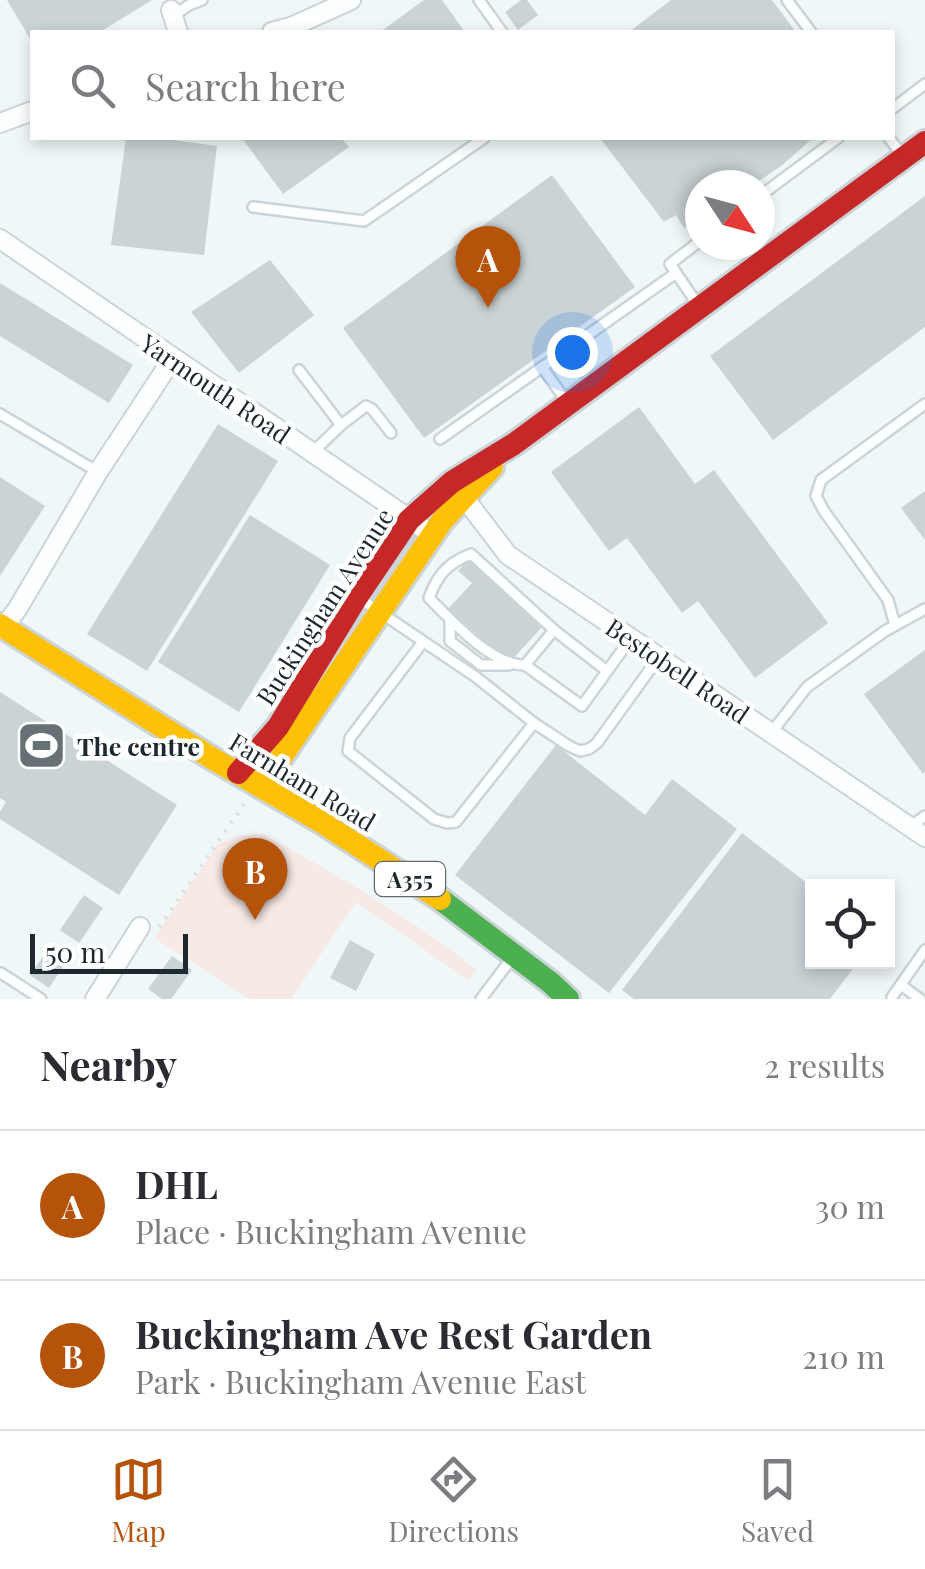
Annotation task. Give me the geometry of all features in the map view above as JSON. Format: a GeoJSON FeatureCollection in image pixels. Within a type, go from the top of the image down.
{"type":"FeatureCollection","features":[{"type":"Feature","properties":{"kind":"street"},"geometry":{"type":"LineString","coordinates":[[278,30],[351,0]]}},
{"type":"Feature","properties":{"kind":"street"},"geometry":{"type":"LineString","coordinates":[[0,123],[30,111]]}},
{"type":"Feature","properties":{"kind":"street","name":"Buckingham Avenue"},"geometry":{"type":"LineString","coordinates":[[238,773],[278,727],[409,520],[458,490],[514,444],[925,142]]}},
{"type":"Feature","properties":{"kind":"street","name":"Yarmouth Road"},"geometry":{"type":"LineString","coordinates":[[0,239],[433,535]]}},
{"type":"Feature","properties":{"kind":"street"},"geometry":{"type":"LineString","coordinates":[[2,626],[18,608],[98,472],[172,358]]}},
{"type":"Feature","properties":{"kind":"street","name":"Buckingham Avenue"},"geometry":{"type":"LineString","coordinates":[[261,786],[433,535],[458,490]]}},
{"type":"Feature","properties":{"kind":"street","name":"Bestobell Road"},"geometry":{"type":"LineString","coordinates":[[458,490],[508,555],[771,733],[920,827]]}},
{"type":"Feature","properties":{"kind":"street","name":"Farnham Road"},"geometry":{"type":"LineString","coordinates":[[2,626],[437,896],[568,999]]}},
{"type":"Feature","properties":{"kind":"street"},"geometry":{"type":"LineString","coordinates":[[95,999],[140,927]]}},
{"type":"Feature","properties":{"kind":"lane"},"geometry":{"type":"LineString","coordinates":[[174,20],[189,5],[202,0]]}},
{"type":"Feature","properties":{"kind":"lane"},"geometry":{"type":"LineString","coordinates":[[478,0],[500,30]]}},
{"type":"Feature","properties":{"kind":"lane"},"geometry":{"type":"LineString","coordinates":[[787,0],[810,30]]}},
{"type":"Feature","properties":{"kind":"lane"},"geometry":{"type":"LineString","coordinates":[[895,107],[925,84]]}},
{"type":"Feature","properties":{"kind":"lane"},"geometry":{"type":"LineString","coordinates":[[254,207],[364,221],[481,140]]}},
{"type":"Feature","properties":{"kind":"lane"},"geometry":{"type":"LineString","coordinates":[[775,185],[835,140]]}},
{"type":"Feature","properties":{"kind":"lane"},"geometry":{"type":"LineString","coordinates":[[890,140],[904,158]]}},
{"type":"Feature","properties":{"kind":"lane"},"geometry":{"type":"LineString","coordinates":[[685,252],[670,264],[700,307]]}},
{"type":"Feature","properties":{"kind":"lane"},"geometry":{"type":"LineString","coordinates":[[440,439],[676,273]]}},
{"type":"Feature","properties":{"kind":"lane"},"geometry":{"type":"LineString","coordinates":[[542,367],[568,404]]}},
{"type":"Feature","properties":{"kind":"lane"},"geometry":{"type":"LineString","coordinates":[[299,370],[341,424]]}},
{"type":"Feature","properties":{"kind":"lane"},"geometry":{"type":"LineString","coordinates":[[895,624],[888,600],[816,496],[821,480],[925,404]]}},
{"type":"Feature","properties":{"kind":"lane"},"geometry":{"type":"LineString","coordinates":[[312,453],[366,406],[391,433]]}},
{"type":"Feature","properties":{"kind":"lane"},"geometry":{"type":"LineString","coordinates":[[0,414],[98,472]]}},
{"type":"Feature","properties":{"kind":"lane"},"geometry":{"type":"LineString","coordinates":[[512,665],[496,658],[428,598],[434,582],[454,560],[471,554],[554,630],[607,671]]}},
{"type":"Feature","properties":{"kind":"lane"},"geometry":{"type":"LineString","coordinates":[[357,597],[476,677],[534,723],[580,751],[597,743],[659,657]]}},
{"type":"Feature","properties":{"kind":"lane"},"geometry":{"type":"LineString","coordinates":[[771,733],[807,687],[895,624],[925,609]]}},
{"type":"Feature","properties":{"kind":"lane"},"geometry":{"type":"LineString","coordinates":[[450,620],[450,641],[481,665],[524,664],[582,706],[631,638]]}},
{"type":"Feature","properties":{"kind":"lane"},"geometry":{"type":"LineString","coordinates":[[524,664],[554,630]]}},
{"type":"Feature","properties":{"kind":"lane"},"geometry":{"type":"LineString","coordinates":[[423,642],[350,738],[348,751],[434,819],[456,822],[534,723]]}},
{"type":"Feature","properties":{"kind":"lane"},"geometry":{"type":"LineString","coordinates":[[892,998],[925,950]]}},
{"type":"Feature","properties":{"kind":"lane"},"geometry":{"type":"LineString","coordinates":[[481,999],[514,956]]}},
{"type":"Feature","properties":{"kind":"lane"},"geometry":{"type":"LineString","coordinates":[[2,974],[41,999]]}},
{"type":"Feature","properties":{"kind":"lane"},"geometry":{"type":"LineString","coordinates":[[900,985],[920,999]]}},
{"type":"Feature","properties":{"kind":"path"},"geometry":{"type":"LineString","coordinates":[[140,927],[158,928],[242,807],[261,786]]}},
{"type":"Feature","properties":{"kind":"shaded area"},"geometry":{"type":"Polygon","coordinates":[[[263,834],[399,914],[477,970],[468,980],[356,902],[291,999],[250,999],[154,938],[218,844],[238,836],[263,834]]]}},
{"type":"Feature","properties":{"kind":"building"},"geometry":{"type":"Polygon","coordinates":[[[7,0],[152,0],[103,30],[30,30],[30,39],[7,0]]]}},
{"type":"Feature","properties":{"kind":"building"},"geometry":{"type":"Polygon","coordinates":[[[424,0],[442,0],[464,30],[383,30],[424,0]]]}},
{"type":"Feature","properties":{"kind":"building"},"geometry":{"type":"Polygon","coordinates":[[[527,0],[538,15],[518,30],[505,12],[527,0]]]}},
{"type":"Feature","properties":{"kind":"building"},"geometry":{"type":"Polygon","coordinates":[[[671,0],[772,0],[794,30],[632,30],[671,0]]]}},
{"type":"Feature","properties":{"kind":"building"},"geometry":{"type":"Polygon","coordinates":[[[126,140],[174,140],[217,146],[204,255],[111,245],[126,140]]]}},
{"type":"Feature","properties":{"kind":"building"},"geometry":{"type":"Polygon","coordinates":[[[243,140],[343,140],[349,147],[283,194],[243,140]]]}},
{"type":"Feature","properties":{"kind":"building"},"geometry":{"type":"Polygon","coordinates":[[[602,140],[811,140],[775,170],[685,170],[685,227],[676,215],[664,222],[602,140]]]}},
{"type":"Feature","properties":{"kind":"building"},"geometry":{"type":"Polygon","coordinates":[[[552,175],[635,287],[424,438],[343,328],[552,175]]]}},
{"type":"Feature","properties":{"kind":"building"},"geometry":{"type":"Polygon","coordinates":[[[925,196],[925,327],[773,440],[710,356],[925,196]]]}},
{"type":"Feature","properties":{"kind":"building"},"geometry":{"type":"Polygon","coordinates":[[[270,260],[314,315],[239,373],[191,312],[270,260]]]}},
{"type":"Feature","properties":{"kind":"building"},"geometry":{"type":"Polygon","coordinates":[[[0,283],[133,365],[109,403],[0,336],[0,283]]]}},
{"type":"Feature","properties":{"kind":"building"},"geometry":{"type":"Polygon","coordinates":[[[639,407],[695,484],[714,470],[828,623],[755,678],[698,601],[682,613],[627,538],[609,551],[551,472],[639,407]]]}},
{"type":"Feature","properties":{"kind":"building"},"geometry":{"type":"Polygon","coordinates":[[[218,424],[278,461],[147,671],[87,634],[218,424]]]}},
{"type":"Feature","properties":{"kind":"building"},"geometry":{"type":"Polygon","coordinates":[[[0,477],[45,506],[0,576],[0,477]]]}},
{"type":"Feature","properties":{"kind":"building"},"geometry":{"type":"Polygon","coordinates":[[[925,491],[925,540],[901,508],[925,491]]]}},
{"type":"Feature","properties":{"kind":"building"},"geometry":{"type":"Polygon","coordinates":[[[250,515],[330,565],[239,712],[158,662],[250,515]]]}},
{"type":"Feature","properties":{"kind":"building"},"geometry":{"type":"Polygon","coordinates":[[[469,559],[543,626],[509,663],[448,609],[472,583],[458,571],[469,559]]]}},
{"type":"Feature","properties":{"kind":"building"},"geometry":{"type":"Polygon","coordinates":[[[925,650],[925,772],[923,774],[864,694],[925,650]]]}},
{"type":"Feature","properties":{"kind":"building","name":"The centre"},"geometry":{"type":"Polygon","coordinates":[[[0,692],[177,805],[119,895],[0,819],[6,802],[0,798],[0,692]]]}},
{"type":"Feature","properties":{"kind":"building"},"geometry":{"type":"Polygon","coordinates":[[[556,745],[645,815],[672,779],[737,829],[609,993],[455,875],[556,745]]]}},
{"type":"Feature","properties":{"kind":"building"},"geometry":{"type":"Polygon","coordinates":[[[742,833],[805,882],[805,969],[853,969],[830,999],[634,999],[622,990],[742,833]]]}},
{"type":"Feature","properties":{"kind":"building"},"geometry":{"type":"Polygon","coordinates":[[[84,895],[103,908],[79,943],[60,930],[84,895]]]}},
{"type":"Feature","properties":{"kind":"building"},"geometry":{"type":"Polygon","coordinates":[[[350,940],[375,954],[356,991],[330,978],[350,940]]]}},
{"type":"Feature","properties":{"kind":"building"},"geometry":{"type":"Polygon","coordinates":[[[52,944],[70,956],[49,988],[30,975],[52,944]]]}},
{"type":"Feature","properties":{"kind":"building"},"geometry":{"type":"Polygon","coordinates":[[[172,956],[192,970],[171,999],[162,999],[148,989],[172,956]]]}},
{"type":"Feature","properties":{"kind":"traffic: fast"},"geometry":{"type":"LineString","coordinates":[[440,899],[568,999]]}},
{"type":"Feature","properties":{"kind":"traffic: slow"},"geometry":{"type":"LineString","coordinates":[[261,787],[442,521],[492,467]]}},
{"type":"Feature","properties":{"kind":"traffic: slow"},"geometry":{"type":"LineString","coordinates":[[0,625],[440,899]]}},
{"type":"Feature","properties":{"kind":"traffic: jam"},"geometry":{"type":"LineString","coordinates":[[238,773],[278,727],[409,520],[452,482],[514,444],[925,142]]}},
{"type":"Feature","properties":{"kind":"place","name":"DHL"},"geometry":{"type":"Point","coordinates":[488,308]}},
{"type":"Feature","properties":{"kind":"place","name":"The centre"},"geometry":{"type":"Point","coordinates":[42,745]}},
{"type":"Feature","properties":{"kind":"place","name":"Buckingham Ave Rest Garden"},"geometry":{"type":"Point","coordinates":[255,920]}}]}
